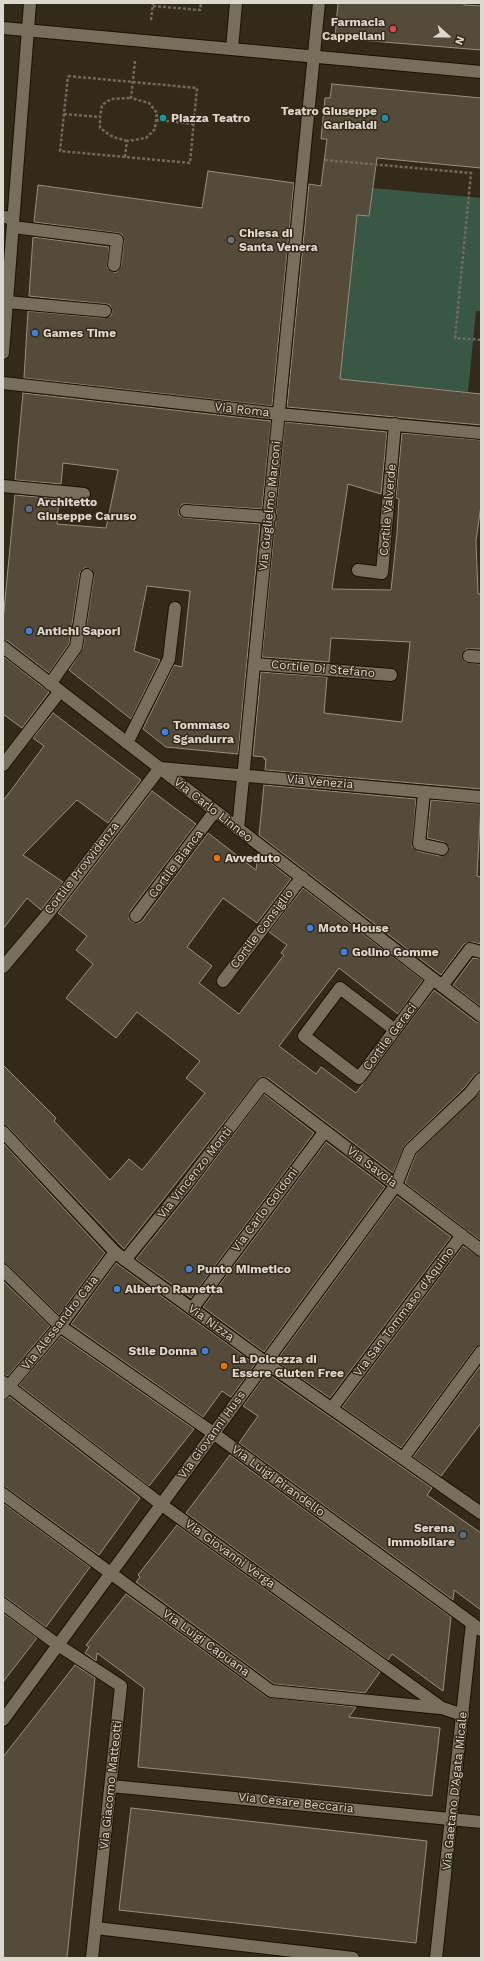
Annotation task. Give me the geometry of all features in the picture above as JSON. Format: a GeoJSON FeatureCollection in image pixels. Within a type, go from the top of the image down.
{"type":"FeatureCollection","features":[{"type":"Feature","properties":{"kind":"street"},"geometry":{"type":"LineString","coordinates":[[3,352],[7,302],[10,220],[16,181],[30,3]]}},
{"type":"Feature","properties":{"kind":"street"},"geometry":{"type":"LineString","coordinates":[[232,49],[236,3]]}},
{"type":"Feature","properties":{"kind":"street","name":"Via Guglielmo Marconi"},"geometry":{"type":"LineString","coordinates":[[238,829],[270,517],[319,3]]}},
{"type":"Feature","properties":{"kind":"street"},"geometry":{"type":"LineString","coordinates":[[3,28],[481,72]]}},
{"type":"Feature","properties":{"kind":"street"},"geometry":{"type":"LineString","coordinates":[[10,220],[117,240],[114,265]]}},
{"type":"Feature","properties":{"kind":"street"},"geometry":{"type":"LineString","coordinates":[[7,302],[105,312]]}},
{"type":"Feature","properties":{"kind":"street","name":"Via Roma"},"geometry":{"type":"LineString","coordinates":[[3,383],[279,414],[481,433]]}},
{"type":"Feature","properties":{"kind":"street","name":"Cortile Valverde"},"geometry":{"type":"LineString","coordinates":[[358,570],[382,573],[395,424]]}},
{"type":"Feature","properties":{"kind":"street"},"geometry":{"type":"LineString","coordinates":[[3,486],[84,494]]}},
{"type":"Feature","properties":{"kind":"street"},"geometry":{"type":"LineString","coordinates":[[186,511],[270,517]]}},
{"type":"Feature","properties":{"kind":"street"},"geometry":{"type":"LineString","coordinates":[[3,764],[55,687],[76,647],[87,575]]}},
{"type":"Feature","properties":{"kind":"street"},"geometry":{"type":"LineString","coordinates":[[127,743],[169,659],[175,608]]}},
{"type":"Feature","properties":{"kind":"street","name":"Via Carlo Linneo"},"geometry":{"type":"LineString","coordinates":[[3,647],[481,1016]]}},
{"type":"Feature","properties":{"kind":"street","name":"Cortile Di Stefano"},"geometry":{"type":"LineString","coordinates":[[255,664],[391,675]]}},
{"type":"Feature","properties":{"kind":"street","name":"Via Venezia"},"geometry":{"type":"LineString","coordinates":[[160,768],[481,797]]}},
{"type":"Feature","properties":{"kind":"street","name":"Cortile Provvidenza"},"geometry":{"type":"LineString","coordinates":[[3,967],[47,915],[160,768]]}},
{"type":"Feature","properties":{"kind":"street"},"geometry":{"type":"LineString","coordinates":[[424,792],[419,844],[442,849]]}},
{"type":"Feature","properties":{"kind":"street","name":"Cortile Bianca"},"geometry":{"type":"LineString","coordinates":[[136,916],[215,811]]}},
{"type":"Feature","properties":{"kind":"street","name":"Cortile Consiglio"},"geometry":{"type":"LineString","coordinates":[[223,981],[302,877]]}},
{"type":"Feature","properties":{"kind":"street","name":"Cortile Geraci"},"geometry":{"type":"LineString","coordinates":[[395,1030],[340,988],[304,1036],[359,1078],[395,1030],[438,982],[470,949],[481,952]]}},
{"type":"Feature","properties":{"kind":"street","name":"Via Giovanni Huss"},"geometry":{"type":"LineString","coordinates":[[3,1720],[396,1185],[410,1150],[470,1093],[481,1079]]}},
{"type":"Feature","properties":{"kind":"street","name":"Via Savoia"},"geometry":{"type":"LineString","coordinates":[[263,1084],[481,1250]]}},
{"type":"Feature","properties":{"kind":"street","name":"Via Vincenzo Monti"},"geometry":{"type":"LineString","coordinates":[[125,1260],[185,1186],[263,1084]]}},
{"type":"Feature","properties":{"kind":"street","name":"Via Carlo Goldoni"},"geometry":{"type":"LineString","coordinates":[[192,1309],[324,1131]]}},
{"type":"Feature","properties":{"kind":"street","name":"Via Nizza"},"geometry":{"type":"LineString","coordinates":[[3,1132],[115,1252],[125,1260],[265,1362],[481,1513]]}},
{"type":"Feature","properties":{"kind":"street","name":"Via San Tommaso d'Aquino"},"geometry":{"type":"LineString","coordinates":[[332,1408],[462,1236]]}},
{"type":"Feature","properties":{"kind":"street","name":"Via Alessandro Caia"},"geometry":{"type":"LineString","coordinates":[[5,1388],[60,1326],[115,1252]]}},
{"type":"Feature","properties":{"kind":"street","name":"Via Luigi Pirandello"},"geometry":{"type":"LineString","coordinates":[[3,1270],[60,1326],[213,1434],[477,1627]]}},
{"type":"Feature","properties":{"kind":"street"},"geometry":{"type":"LineString","coordinates":[[403,1458],[481,1352]]}},
{"type":"Feature","properties":{"kind":"street","name":"Via Giovanni Verga"},"geometry":{"type":"LineString","coordinates":[[5,1388],[162,1505],[442,1708],[463,1715]]}},
{"type":"Feature","properties":{"kind":"street","name":"Via Luigi Capuana"},"geometry":{"type":"LineString","coordinates":[[3,1494],[271,1691],[442,1708]]}},
{"type":"Feature","properties":{"kind":"street"},"geometry":{"type":"LineString","coordinates":[[3,1604],[58,1644]]}},
{"type":"Feature","properties":{"kind":"street","name":"Via Gaetano D'Agata Micale"},"geometry":{"type":"LineString","coordinates":[[436,1958],[463,1715],[477,1627]]}},
{"type":"Feature","properties":{"kind":"street","name":"Via Giacomo Matteotti"},"geometry":{"type":"LineString","coordinates":[[58,1644],[121,1686],[92,1958]]}},
{"type":"Feature","properties":{"kind":"street","name":"Via Cesare Beccaria"},"geometry":{"type":"LineString","coordinates":[[111,1786],[481,1822]]}},
{"type":"Feature","properties":{"kind":"street"},"geometry":{"type":"LineString","coordinates":[[96,1928],[353,1958]]}},
{"type":"Feature","properties":{"kind":"path"},"geometry":{"type":"LineString","coordinates":[[153,6],[200,10],[201,3]]}},
{"type":"Feature","properties":{"kind":"path"},"geometry":{"type":"LineString","coordinates":[[132,98],[132,82],[139,41]]}},
{"type":"Feature","properties":{"kind":"path"},"geometry":{"type":"LineString","coordinates":[[68,76],[197,88],[190,163],[60,151],[64,114],[68,76]]}},
{"type":"Feature","properties":{"kind":"path"},"geometry":{"type":"LineString","coordinates":[[132,98],[149,103],[157,113],[155,129],[146,138],[127,141],[113,137],[100,128],[102,105],[111,99],[132,98]]}},
{"type":"Feature","properties":{"kind":"path"},"geometry":{"type":"LineString","coordinates":[[64,114],[100,117]]}},
{"type":"Feature","properties":{"kind":"path"},"geometry":{"type":"LineString","coordinates":[[156,120],[194,124]]}},
{"type":"Feature","properties":{"kind":"path"},"geometry":{"type":"LineString","coordinates":[[125,157],[127,141]]}},
{"type":"Feature","properties":{"kind":"path"},"geometry":{"type":"LineString","coordinates":[[305,158],[471,173],[455,338],[481,340]]}},
{"type":"Feature","properties":{"kind":"green space"},"geometry":{"type":"Polygon","coordinates":[[[372,188],[481,198],[481,311],[476,311],[468,392],[340,379],[357,215],[369,216],[372,188]]]}},
{"type":"Feature","properties":{"kind":"building"},"geometry":{"type":"Polygon","coordinates":[[[338,3],[464,3],[464,5],[481,6],[481,50],[335,38],[338,3]]]}},
{"type":"Feature","properties":{"kind":"building"},"geometry":{"type":"Polygon","coordinates":[[[332,84],[481,98],[481,168],[377,158],[369,216],[357,215],[340,379],[481,394],[481,425],[287,407],[309,184],[321,186],[327,139],[321,139],[325,98],[330,98],[332,84]]]}},
{"type":"Feature","properties":{"kind":"building"},"geometry":{"type":"Polygon","coordinates":[[[208,171],[294,183],[272,406],[24,378],[28,311],[104,318],[111,316],[112,311],[110,305],[106,304],[29,296],[33,237],[109,247],[107,268],[114,272],[117,272],[121,266],[124,241],[122,234],[118,233],[34,222],[38,185],[202,208],[208,171]]]}},
{"type":"Feature","properties":{"kind":"building"},"geometry":{"type":"Polygon","coordinates":[[[23,393],[271,421],[262,509],[182,504],[179,510],[179,515],[185,518],[260,524],[238,754],[166,747],[143,729],[174,665],[182,667],[190,591],[147,586],[134,651],[160,660],[131,719],[69,670],[83,648],[94,576],[91,569],[84,568],[80,573],[69,644],[49,673],[8,641],[3,640],[3,621],[15,495],[59,499],[57,524],[106,528],[118,470],[63,463],[61,484],[15,480],[23,393]]]}},
{"type":"Feature","properties":{"kind":"building"},"geometry":{"type":"Polygon","coordinates":[[[285,422],[387,432],[381,494],[348,484],[332,589],[391,590],[397,533],[399,499],[396,498],[402,433],[481,440],[481,505],[476,541],[478,594],[481,594],[481,649],[466,649],[462,656],[465,662],[481,664],[481,789],[265,770],[266,759],[264,759],[264,757],[253,756],[261,672],[327,677],[324,713],[402,722],[410,642],[331,638],[329,662],[262,657],[285,422]]]}},
{"type":"Feature","properties":{"kind":"building"},"geometry":{"type":"Polygon","coordinates":[[[3,656],[49,692],[22,728],[3,714],[3,656]]]}},
{"type":"Feature","properties":{"kind":"building"},"geometry":{"type":"Polygon","coordinates":[[[53,713],[141,780],[108,823],[77,800],[23,855],[63,882],[41,910],[27,898],[3,929],[3,801],[44,746],[33,738],[53,713]]]}},
{"type":"Feature","properties":{"kind":"building"},"geometry":{"type":"Polygon","coordinates":[[[264,785],[416,799],[412,847],[417,851],[440,856],[447,854],[449,847],[444,842],[427,838],[431,800],[481,804],[477,876],[481,877],[481,944],[472,942],[464,944],[441,975],[259,835],[264,785]]]}},
{"type":"Feature","properties":{"kind":"building"},"geometry":{"type":"Polygon","coordinates":[[[152,791],[196,824],[130,911],[129,919],[132,922],[139,923],[142,921],[208,833],[256,870],[258,853],[291,879],[257,923],[223,898],[187,947],[212,966],[199,983],[239,1014],[284,955],[281,953],[287,945],[269,932],[303,888],[423,980],[398,1014],[339,968],[279,1046],[316,1074],[321,1067],[356,1093],[434,990],[476,1022],[481,1023],[481,1072],[475,1074],[464,1088],[405,1145],[393,1173],[268,1078],[260,1077],[124,1249],[8,1127],[3,1125],[3,1065],[56,1118],[54,1121],[110,1180],[129,1159],[142,1170],[205,1093],[186,1078],[200,1061],[137,1012],[116,1038],[66,998],[93,964],[76,950],[87,936],[58,913],[152,791]]]}},
{"type":"Feature","properties":{"kind":"building"},"geometry":{"type":"Polygon","coordinates":[[[473,958],[481,959],[481,1007],[453,985],[473,958]]]}},
{"type":"Feature","properties":{"kind":"building"},"geometry":{"type":"Polygon","coordinates":[[[481,1091],[481,1241],[405,1183],[416,1154],[481,1091]]]}},
{"type":"Feature","properties":{"kind":"building"},"geometry":{"type":"Polygon","coordinates":[[[264,1094],[314,1133],[191,1298],[136,1259],[191,1191],[264,1094]]]}},
{"type":"Feature","properties":{"kind":"building"},"geometry":{"type":"Polygon","coordinates":[[[326,1142],[385,1187],[264,1352],[203,1307],[326,1142]]]}},
{"type":"Feature","properties":{"kind":"building"},"geometry":{"type":"Polygon","coordinates":[[[3,1143],[105,1253],[59,1315],[8,1265],[3,1263],[3,1143]]]}},
{"type":"Feature","properties":{"kind":"building"},"geometry":{"type":"Polygon","coordinates":[[[397,1196],[451,1237],[330,1398],[276,1361],[397,1196]]]}},
{"type":"Feature","properties":{"kind":"building"},"geometry":{"type":"Polygon","coordinates":[[[463,1246],[481,1257],[481,1345],[475,1348],[401,1448],[342,1407],[463,1246]]]}},
{"type":"Feature","properties":{"kind":"building"},"geometry":{"type":"Polygon","coordinates":[[[116,1263],[255,1364],[231,1397],[222,1391],[203,1417],[71,1324],[116,1263]]]}},
{"type":"Feature","properties":{"kind":"building"},"geometry":{"type":"Polygon","coordinates":[[[3,1281],[50,1326],[8,1376],[3,1375],[3,1281]]]}},
{"type":"Feature","properties":{"kind":"building"},"geometry":{"type":"Polygon","coordinates":[[[61,1336],[194,1429],[149,1486],[19,1385],[61,1336]]]}},
{"type":"Feature","properties":{"kind":"building"},"geometry":{"type":"Polygon","coordinates":[[[481,1365],[481,1423],[441,1476],[413,1457],[481,1365]]]}},
{"type":"Feature","properties":{"kind":"building"},"geometry":{"type":"Polygon","coordinates":[[[267,1373],[432,1488],[427,1495],[481,1533],[481,1610],[454,1590],[453,1600],[239,1443],[258,1416],[243,1406],[267,1373]]]}},
{"type":"Feature","properties":{"kind":"building"},"geometry":{"type":"Polygon","coordinates":[[[10,1397],[140,1498],[99,1555],[7,1488],[3,1487],[3,1400],[10,1397]]]}},
{"type":"Feature","properties":{"kind":"building"},"geometry":{"type":"Polygon","coordinates":[[[230,1455],[451,1617],[443,1691],[392,1654],[388,1660],[186,1513],[230,1455]]]}},
{"type":"Feature","properties":{"kind":"building"},"geometry":{"type":"Polygon","coordinates":[[[3,1503],[90,1567],[46,1627],[7,1598],[3,1597],[3,1503]]]}},
{"type":"Feature","properties":{"kind":"building"},"geometry":{"type":"Polygon","coordinates":[[[177,1525],[380,1672],[365,1693],[274,1684],[136,1582],[140,1577],[138,1575],[177,1525]]]}},
{"type":"Feature","properties":{"kind":"building"},"geometry":{"type":"Polygon","coordinates":[[[126,1594],[267,1697],[356,1707],[349,1717],[440,1728],[432,1796],[138,1767],[144,1688],[97,1653],[96,1661],[85,1653],[89,1647],[86,1645],[126,1594]]]}},
{"type":"Feature","properties":{"kind":"building"},"geometry":{"type":"Polygon","coordinates":[[[3,1613],[37,1638],[3,1682],[3,1613]]]}},
{"type":"Feature","properties":{"kind":"building"},"geometry":{"type":"Polygon","coordinates":[[[75,1665],[95,1678],[67,1958],[3,1958],[3,1757],[75,1665]]]}},
{"type":"Feature","properties":{"kind":"building"},"geometry":{"type":"Polygon","coordinates":[[[131,1808],[427,1841],[416,1943],[119,1910],[131,1808]]]}},
{"type":"Feature","properties":{"kind":"place","name":"Farmacia Cappellani"},"geometry":{"type":"Point","coordinates":[393,29]}},
{"type":"Feature","properties":{"kind":"place","name":"Piazza Teatro"},"geometry":{"type":"Point","coordinates":[163,118]}},
{"type":"Feature","properties":{"kind":"place","name":"Teatro Giuseppe Garibaldi"},"geometry":{"type":"Point","coordinates":[385,118]}},
{"type":"Feature","properties":{"kind":"place","name":"Chiesa di Santa Venera"},"geometry":{"type":"Point","coordinates":[231,240]}},
{"type":"Feature","properties":{"kind":"place","name":"Games Time"},"geometry":{"type":"Point","coordinates":[35,333]}},
{"type":"Feature","properties":{"kind":"place","name":"Architetto Giuseppe Caruso"},"geometry":{"type":"Point","coordinates":[29,509]}},
{"type":"Feature","properties":{"kind":"place","name":"Antichi Sapori"},"geometry":{"type":"Point","coordinates":[29,631]}},
{"type":"Feature","properties":{"kind":"place","name":"Tommaso Sgandurra"},"geometry":{"type":"Point","coordinates":[165,732]}},
{"type":"Feature","properties":{"kind":"place","name":"Avveduto"},"geometry":{"type":"Point","coordinates":[217,858]}},
{"type":"Feature","properties":{"kind":"place","name":"Moto House"},"geometry":{"type":"Point","coordinates":[310,928]}},
{"type":"Feature","properties":{"kind":"place","name":"Golino Gomme"},"geometry":{"type":"Point","coordinates":[344,952]}},
{"type":"Feature","properties":{"kind":"place","name":"Punto Mimetico"},"geometry":{"type":"Point","coordinates":[189,1269]}},
{"type":"Feature","properties":{"kind":"place","name":"Alberto Rametta"},"geometry":{"type":"Point","coordinates":[117,1289]}},
{"type":"Feature","properties":{"kind":"place","name":"Stile Donna"},"geometry":{"type":"Point","coordinates":[205,1351]}},
{"type":"Feature","properties":{"kind":"place","name":"La Dolcezza di Essere Gluten Free"},"geometry":{"type":"Point","coordinates":[224,1366]}},
{"type":"Feature","properties":{"kind":"place","name":"Serena Immobilare"},"geometry":{"type":"Point","coordinates":[463,1535]}}]}
